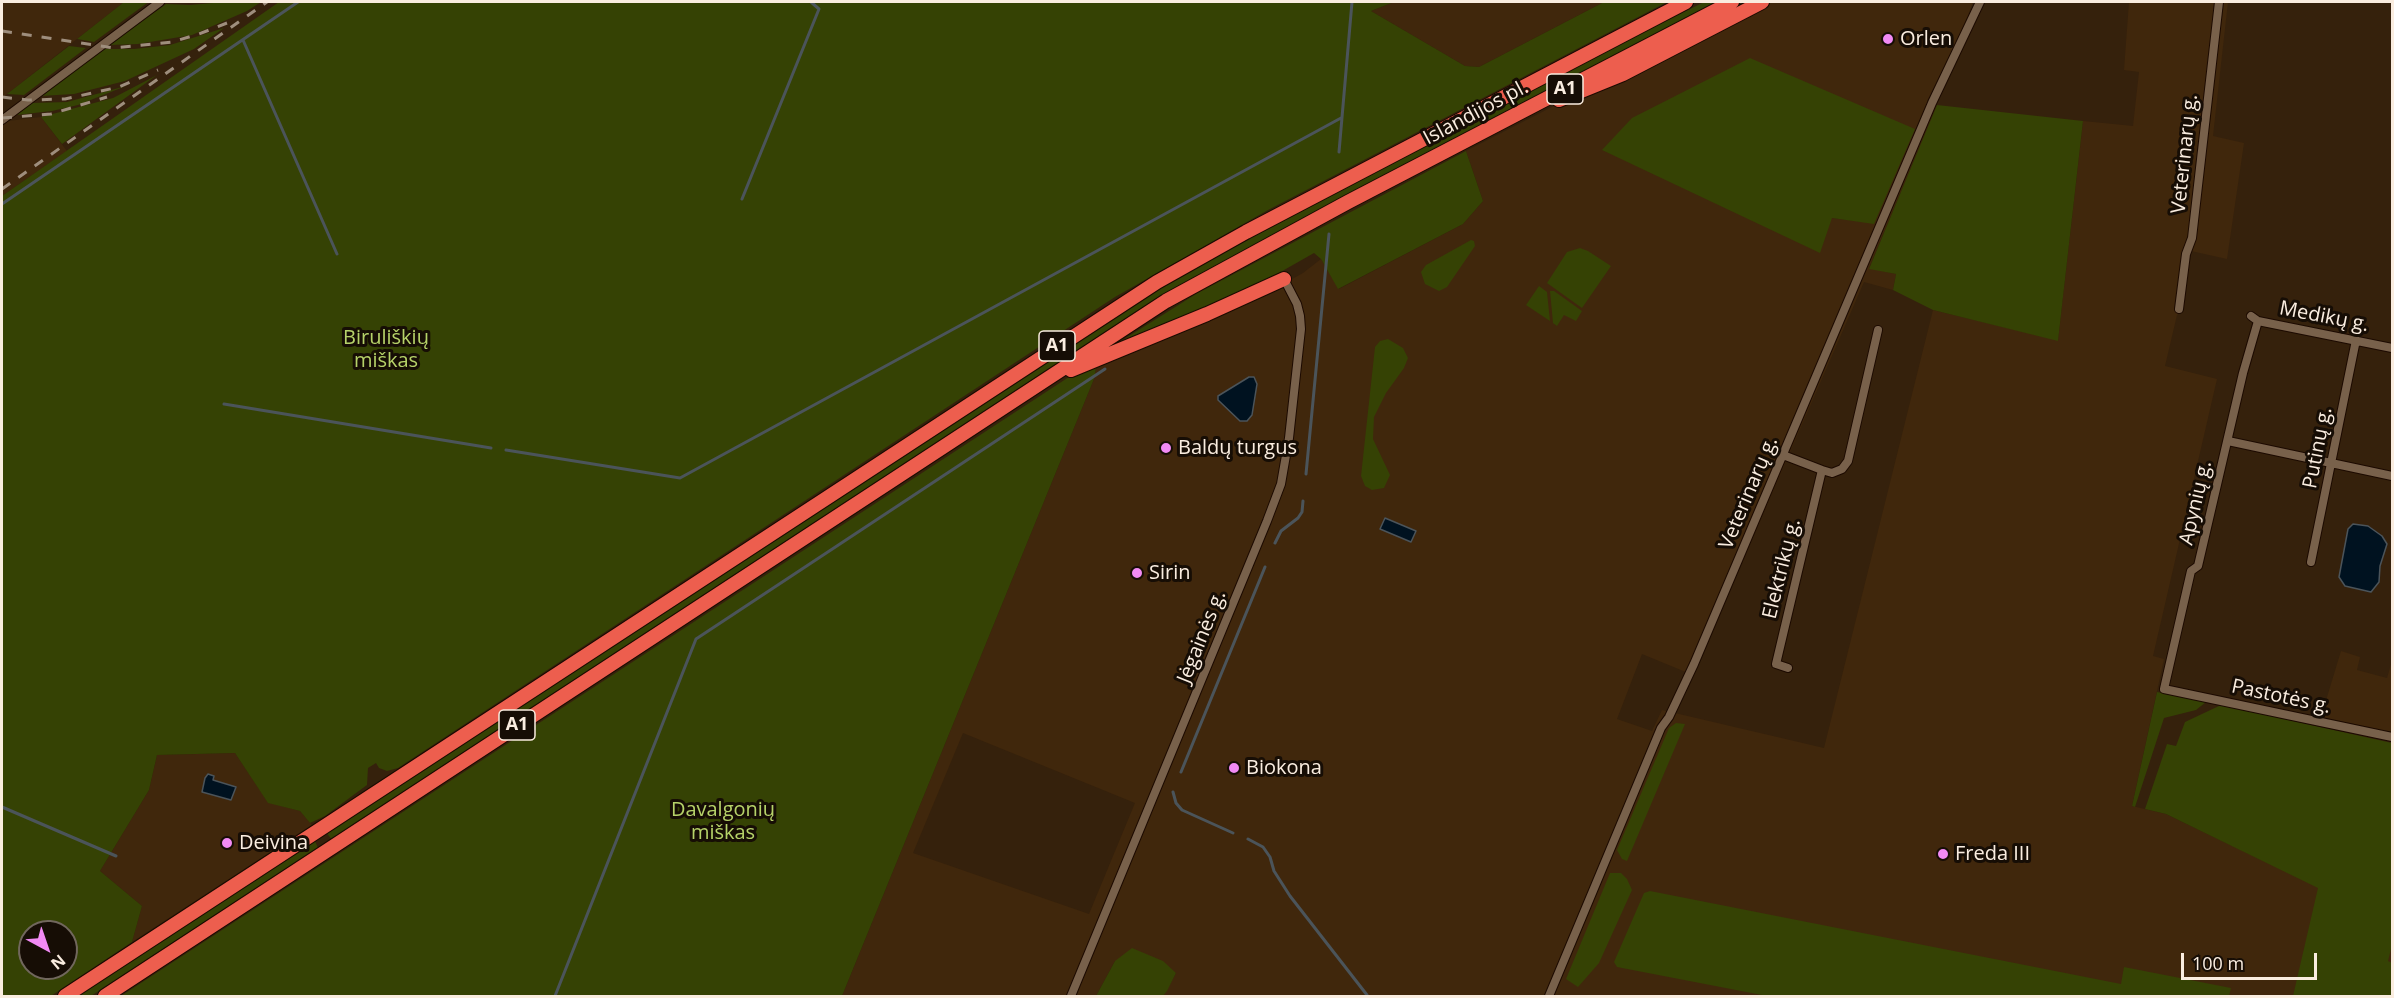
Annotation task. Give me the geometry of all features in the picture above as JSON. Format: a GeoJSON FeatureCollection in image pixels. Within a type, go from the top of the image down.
{"type":"FeatureCollection","features":[{"type":"Feature","properties":{"kind":"highway","name":"Islandijos pl."},"geometry":{"type":"LineString","coordinates":[[65,996],[1157,282],[1246,232],[1686,2]]}},
{"type":"Feature","properties":{"kind":"highway","name":"Islandijos pl."},"geometry":{"type":"LineString","coordinates":[[1041,382],[1166,301],[1398,176],[1732,2]]}},
{"type":"Feature","properties":{"kind":"highway"},"geometry":{"type":"LineString","coordinates":[[1482,132],[1623,74],[1762,2]]}},
{"type":"Feature","properties":{"kind":"highway"},"geometry":{"type":"LineString","coordinates":[[1041,382],[1208,314],[1284,279]]}},
{"type":"Feature","properties":{"kind":"highway","name":"A1"},"geometry":{"type":"LineString","coordinates":[[105,996],[1041,382]]}},
{"type":"Feature","properties":{"kind":"street"},"geometry":{"type":"LineString","coordinates":[[2,120],[160,2]]}},
{"type":"Feature","properties":{"kind":"street","name":"Veterinarų g."},"geometry":{"type":"LineString","coordinates":[[1549,996],[1661,728],[1669,717],[1694,664],[1932,103],[1980,2]]}},
{"type":"Feature","properties":{"kind":"street","name":"Veterinarų g."},"geometry":{"type":"LineString","coordinates":[[2179,309],[2186,254],[2192,238],[2219,2]]}},
{"type":"Feature","properties":{"kind":"street","name":"Jėgainės g."},"geometry":{"type":"LineString","coordinates":[[1071,996],[1268,521],[1281,484],[1289,438],[1301,329],[1297,304],[1284,279]]}},
{"type":"Feature","properties":{"kind":"street","name":"Medikų g."},"geometry":{"type":"LineString","coordinates":[[2254,318],[2392,348]]}},
{"type":"Feature","properties":{"kind":"street","name":"Apynių g."},"geometry":{"type":"LineString","coordinates":[[2164,689],[2191,571],[2198,566],[2254,318]]}},
{"type":"Feature","properties":{"kind":"street"},"geometry":{"type":"LineString","coordinates":[[1783,455],[1822,470],[1832,472],[1842,469],[1848,461],[1878,330]]}},
{"type":"Feature","properties":{"kind":"street","name":"Putinų g."},"geometry":{"type":"LineString","coordinates":[[2311,562],[2356,340]]}},
{"type":"Feature","properties":{"kind":"street"},"geometry":{"type":"LineString","coordinates":[[2228,441],[2392,477]]}},
{"type":"Feature","properties":{"kind":"street","name":"Elektrikų g."},"geometry":{"type":"LineString","coordinates":[[1788,668],[1776,664],[1822,470]]}},
{"type":"Feature","properties":{"kind":"street","name":"Pastotės g."},"geometry":{"type":"LineString","coordinates":[[2164,689],[2392,737]]}},
{"type":"Feature","properties":{"kind":"shaded area"},"geometry":{"type":"Polygon","coordinates":[[[2,2],[124,2],[2,98],[2,2]]]}},
{"type":"Feature","properties":{"kind":"shaded area"},"geometry":{"type":"Polygon","coordinates":[[[1394,2],[1604,2],[1479,67],[1465,66],[1371,11],[1394,2]]]}},
{"type":"Feature","properties":{"kind":"shaded area"},"geometry":{"type":"Polygon","coordinates":[[[1770,2],[1973,2],[1962,31],[1927,101],[1937,105],[1869,268],[1896,274],[1893,290],[1864,282],[1693,675],[1642,654],[1617,719],[1652,731],[1662,710],[1824,748],[1933,310],[2058,340],[2083,121],[2133,126],[2139,72],[2124,70],[2129,2],[2228,2],[2213,136],[2244,143],[2227,259],[2191,251],[2184,309],[2177,315],[2165,366],[2217,379],[2153,656],[2164,659],[2132,806],[2166,814],[2392,922],[2392,996],[1163,996],[1176,973],[1115,961],[1096,996],[842,996],[1094,379],[1097,363],[1256,299],[1303,273],[1321,259],[1339,289],[1463,224],[1483,201],[1466,151],[1708,27],[1751,17],[1762,6],[1770,2]],[[1914,129],[1832,218],[1874,223],[1914,129]],[[963,733],[913,853],[1089,914],[1135,803],[963,733]]]}},
{"type":"Feature","properties":{"kind":"shaded area"},"geometry":{"type":"Polygon","coordinates":[[[41,117],[67,151],[2,196],[2,126],[8,121],[41,117]]]}},
{"type":"Feature","properties":{"kind":"shaded area"},"geometry":{"type":"Polygon","coordinates":[[[2341,651],[2360,657],[2357,670],[2387,678],[2392,661],[2392,732],[2321,717],[2341,651]]]}},
{"type":"Feature","properties":{"kind":"shaded area"},"geometry":{"type":"Polygon","coordinates":[[[235,753],[268,802],[300,811],[312,825],[132,942],[142,906],[100,871],[149,790],[157,755],[235,753]]]}},
{"type":"Feature","properties":{"kind":"green space"},"geometry":{"type":"Polygon","coordinates":[[[124,2],[147,3],[94,42],[77,39],[124,2]]]}},
{"type":"Feature","properties":{"kind":"green space"},"geometry":{"type":"Polygon","coordinates":[[[261,2],[247,11],[192,35],[138,44],[109,45],[166,4],[190,5],[261,2]]]}},
{"type":"Feature","properties":{"kind":"green space","name":"Biruliškių miškas"},"geometry":{"type":"Polygon","coordinates":[[[279,2],[1394,2],[1371,11],[1465,66],[1479,67],[1604,2],[1667,2],[1268,210],[1115,297],[398,768],[387,771],[379,768],[376,763],[368,768],[367,785],[325,816],[310,823],[300,811],[268,803],[235,753],[157,755],[149,790],[100,871],[142,906],[132,942],[78,978],[78,920],[18,920],[18,980],[75,980],[51,996],[2,996],[2,196],[279,2]]]}},
{"type":"Feature","properties":{"kind":"green space"},"geometry":{"type":"Polygon","coordinates":[[[1704,2],[1718,2],[1323,208],[1195,277],[1130,316],[332,840],[326,832],[1108,320],[1180,276],[1559,75],[1704,2]]]}},
{"type":"Feature","properties":{"kind":"green space"},"geometry":{"type":"Polygon","coordinates":[[[224,28],[194,49],[125,81],[74,94],[40,96],[103,49],[134,49],[170,45],[224,28]]]}},
{"type":"Feature","properties":{"kind":"green space"},"geometry":{"type":"Polygon","coordinates":[[[69,46],[86,48],[24,95],[7,94],[69,46]]]}},
{"type":"Feature","properties":{"kind":"green space"},"geometry":{"type":"Polygon","coordinates":[[[1750,58],[1915,129],[1874,224],[1832,218],[1820,253],[1602,150],[1632,118],[1750,58]]]}},
{"type":"Feature","properties":{"kind":"green space"},"geometry":{"type":"Polygon","coordinates":[[[157,75],[62,144],[41,117],[113,98],[157,75]]]}},
{"type":"Feature","properties":{"kind":"green space"},"geometry":{"type":"Polygon","coordinates":[[[126,86],[78,105],[16,115],[31,103],[67,102],[126,86]]]}},
{"type":"Feature","properties":{"kind":"green space"},"geometry":{"type":"Polygon","coordinates":[[[1937,105],[2083,121],[2058,341],[1933,310],[1893,290],[1896,274],[1869,269],[1937,105]]]}},
{"type":"Feature","properties":{"kind":"green space"},"geometry":{"type":"Polygon","coordinates":[[[1466,151],[1483,201],[1463,224],[1338,289],[1321,259],[1314,253],[1270,278],[1256,289],[1110,348],[1196,294],[1466,151]]]}},
{"type":"Feature","properties":{"kind":"green space"},"geometry":{"type":"Polygon","coordinates":[[[1471,240],[1474,241],[1475,246],[1447,287],[1439,291],[1425,284],[1421,272],[1426,265],[1471,240]]]}},
{"type":"Feature","properties":{"kind":"green space"},"geometry":{"type":"Polygon","coordinates":[[[1580,248],[1611,266],[1582,308],[1547,283],[1567,252],[1580,248]]]}},
{"type":"Feature","properties":{"kind":"green space"},"geometry":{"type":"Polygon","coordinates":[[[1539,286],[1547,292],[1550,321],[1526,305],[1539,286]]]}},
{"type":"Feature","properties":{"kind":"green space"},"geometry":{"type":"Polygon","coordinates":[[[1550,291],[1554,291],[1582,311],[1576,321],[1564,315],[1557,326],[1553,323],[1550,291]]]}},
{"type":"Feature","properties":{"kind":"green space"},"geometry":{"type":"Polygon","coordinates":[[[1388,339],[1403,348],[1408,358],[1374,417],[1373,439],[1390,475],[1384,488],[1372,490],[1365,486],[1361,476],[1375,347],[1380,341],[1388,339]]]}},
{"type":"Feature","properties":{"kind":"green space","name":"Davalgonių miškas"},"geometry":{"type":"Polygon","coordinates":[[[1097,363],[1094,379],[842,996],[121,996],[1072,375],[1097,363]]]}},
{"type":"Feature","properties":{"kind":"green space"},"geometry":{"type":"Polygon","coordinates":[[[2157,692],[2206,702],[2196,710],[2164,718],[2135,807],[2132,806],[2157,692]]]}},
{"type":"Feature","properties":{"kind":"green space"},"geometry":{"type":"Polygon","coordinates":[[[2221,705],[2392,743],[2392,945],[2388,961],[2392,963],[2392,996],[2293,996],[2318,888],[2166,814],[2145,809],[2167,744],[2176,746],[2185,722],[2221,705]]]}},
{"type":"Feature","properties":{"kind":"green space"},"geometry":{"type":"Polygon","coordinates":[[[1676,723],[1685,724],[1627,861],[1622,859],[1617,850],[1669,728],[1676,723]]]}},
{"type":"Feature","properties":{"kind":"green space"},"geometry":{"type":"Polygon","coordinates":[[[315,841],[318,848],[91,996],[76,996],[315,841]]]}},
{"type":"Feature","properties":{"kind":"green space"},"geometry":{"type":"Polygon","coordinates":[[[1610,873],[1621,873],[1632,890],[1599,963],[1578,987],[1566,979],[1610,873]]]}},
{"type":"Feature","properties":{"kind":"green space"},"geometry":{"type":"Polygon","coordinates":[[[1650,891],[2121,984],[2124,967],[2231,988],[2229,996],[1767,996],[1617,967],[1614,962],[1644,893],[1650,891]]]}},
{"type":"Feature","properties":{"kind":"green space"},"geometry":{"type":"Polygon","coordinates":[[[1132,948],[1163,961],[1176,973],[1167,991],[1163,996],[1096,996],[1115,961],[1132,948]]]}},
{"type":"Feature","properties":{"kind":"water"},"geometry":{"type":"Polygon","coordinates":[[[1249,377],[1254,377],[1257,384],[1252,415],[1247,421],[1240,421],[1218,400],[1218,396],[1249,377]]]}},
{"type":"Feature","properties":{"kind":"water"},"geometry":{"type":"Polygon","coordinates":[[[1385,518],[1416,531],[1411,542],[1380,529],[1385,518]]]}},
{"type":"Feature","properties":{"kind":"water"},"geometry":{"type":"Polygon","coordinates":[[[2353,524],[2368,526],[2382,536],[2387,544],[2380,566],[2379,582],[2371,592],[2345,586],[2339,577],[2348,529],[2353,524]]]}},
{"type":"Feature","properties":{"kind":"water"},"geometry":{"type":"Polygon","coordinates":[[[208,774],[214,776],[213,780],[236,787],[231,800],[202,792],[208,774]]]}},
{"type":"Feature","properties":{"kind":"waterway"},"geometry":{"type":"LineString","coordinates":[[2,204],[298,2]]}},
{"type":"Feature","properties":{"kind":"waterway"},"geometry":{"type":"LineString","coordinates":[[742,199],[819,9],[811,2]]}},
{"type":"Feature","properties":{"kind":"waterway"},"geometry":{"type":"LineString","coordinates":[[1339,152],[1352,2]]}},
{"type":"Feature","properties":{"kind":"waterway"},"geometry":{"type":"LineString","coordinates":[[243,40],[337,254]]}},
{"type":"Feature","properties":{"kind":"waterway"},"geometry":{"type":"LineString","coordinates":[[506,450],[680,478],[1341,118]]}},
{"type":"Feature","properties":{"kind":"waterway"},"geometry":{"type":"LineString","coordinates":[[1306,474],[1329,234]]}},
{"type":"Feature","properties":{"kind":"waterway"},"geometry":{"type":"LineString","coordinates":[[555,996],[696,639],[1105,369]]}},
{"type":"Feature","properties":{"kind":"waterway"},"geometry":{"type":"LineString","coordinates":[[224,404],[491,448]]}},
{"type":"Feature","properties":{"kind":"waterway"},"geometry":{"type":"LineString","coordinates":[[1275,543],[1281,531],[1298,518],[1302,512],[1303,501]]}},
{"type":"Feature","properties":{"kind":"waterway"},"geometry":{"type":"LineString","coordinates":[[1181,772],[1265,567]]}},
{"type":"Feature","properties":{"kind":"waterway"},"geometry":{"type":"LineString","coordinates":[[1173,792],[1176,803],[1182,810],[1233,833]]}},
{"type":"Feature","properties":{"kind":"waterway"},"geometry":{"type":"LineString","coordinates":[[2,807],[116,856]]}},
{"type":"Feature","properties":{"kind":"waterway"},"geometry":{"type":"LineString","coordinates":[[1248,839],[1263,847],[1270,857],[1274,871],[1290,896],[1367,995]]}},
{"type":"Feature","properties":{"kind":"railway"},"geometry":{"type":"LineString","coordinates":[[2,189],[267,2]]}},
{"type":"Feature","properties":{"kind":"railway"},"geometry":{"type":"LineString","coordinates":[[2,31],[114,48],[172,42],[227,23]]}},
{"type":"Feature","properties":{"kind":"railway"},"geometry":{"type":"LineString","coordinates":[[2,97],[28,100],[65,99],[119,87],[158,70]]}},
{"type":"Feature","properties":{"kind":"railway"},"geometry":{"type":"LineString","coordinates":[[2,118],[51,114],[107,97]]}},
{"type":"Feature","properties":{"kind":"place","name":"Orlen"},"geometry":{"type":"Point","coordinates":[1888,39]}},
{"type":"Feature","properties":{"kind":"place","name":"Baldų turgus"},"geometry":{"type":"Point","coordinates":[1166,448]}},
{"type":"Feature","properties":{"kind":"place","name":"Sirin"},"geometry":{"type":"Point","coordinates":[1137,573]}},
{"type":"Feature","properties":{"kind":"place","name":"Biokona"},"geometry":{"type":"Point","coordinates":[1234,768]}},
{"type":"Feature","properties":{"kind":"place","name":"Deivina"},"geometry":{"type":"Point","coordinates":[227,843]}},
{"type":"Feature","properties":{"kind":"place","name":"Freda III"},"geometry":{"type":"Point","coordinates":[1943,854]}}]}
